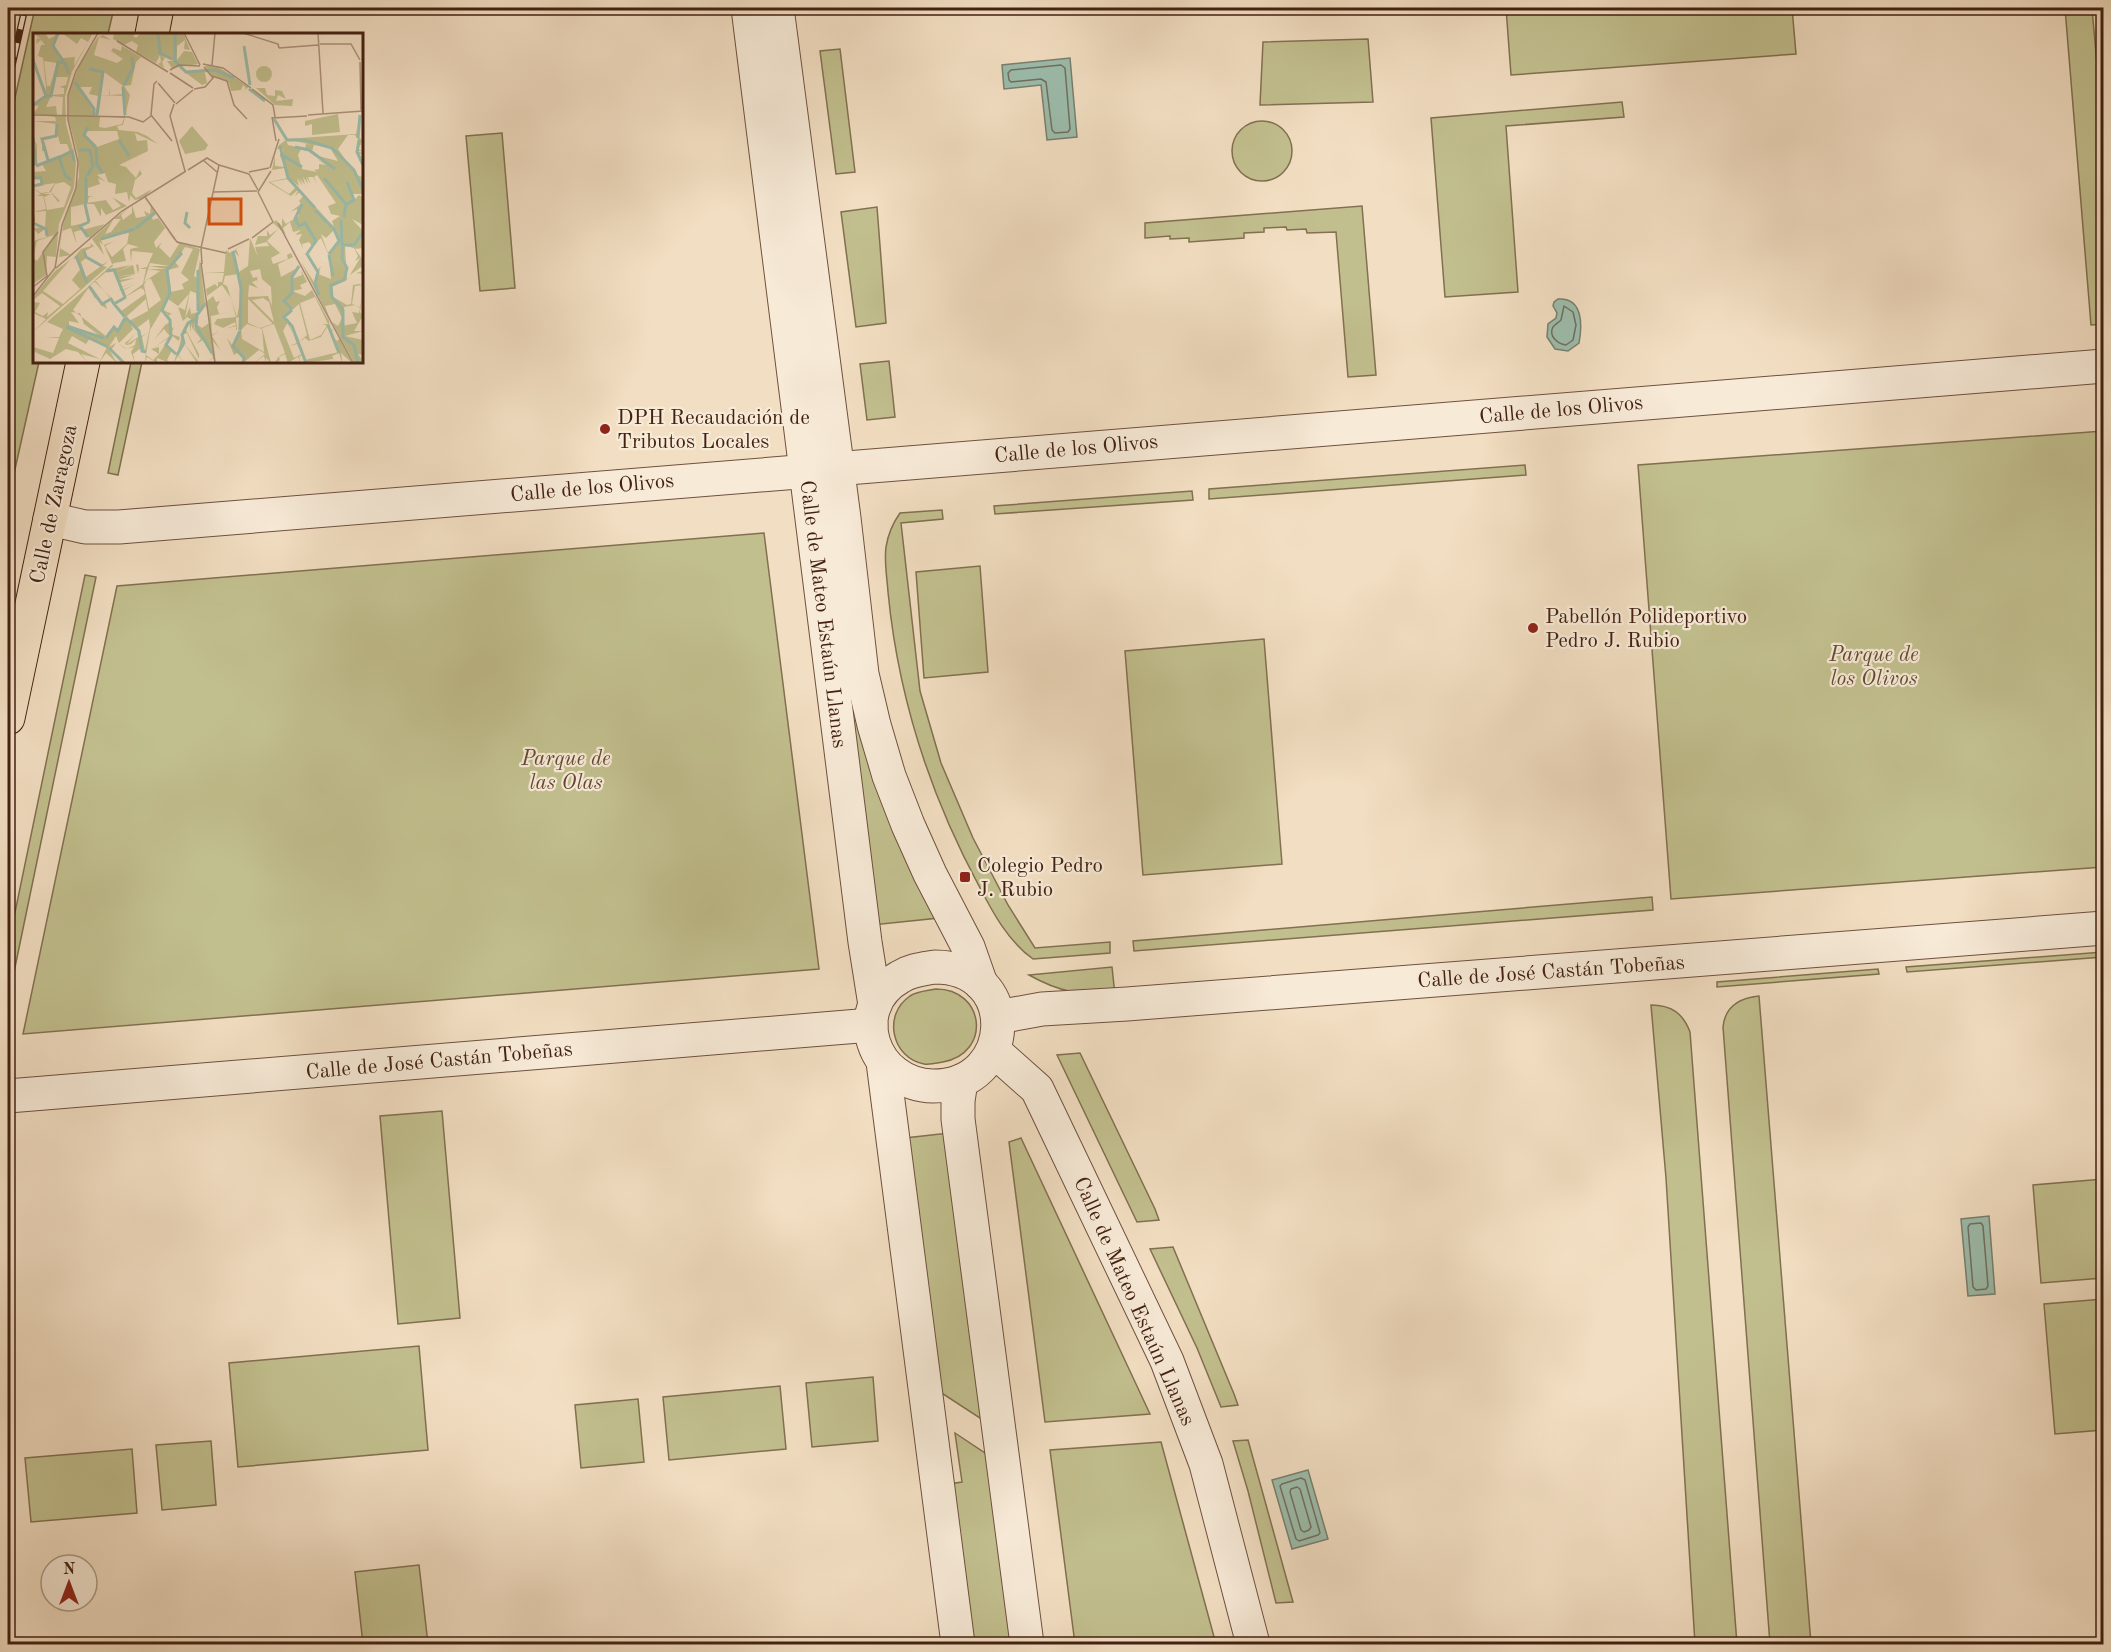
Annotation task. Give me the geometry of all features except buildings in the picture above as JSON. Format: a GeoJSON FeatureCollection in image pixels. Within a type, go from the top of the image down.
{"type":"FeatureCollection","features":[{"type":"Feature","properties":{"kind":"main road"},"geometry":{"type":"LineString","coordinates":[[152,33],[158,8]]}},
{"type":"Feature","properties":{"kind":"main road","name":"Calle de Zaragoza"},"geometry":{"type":"LineString","coordinates":[[8,718],[83,363]]}},
{"type":"Feature","properties":{"kind":"street","name":"Calle de Mateo Estaún Llanas"},"geometry":{"type":"LineString","coordinates":[[748,8],[821,469],[874,725],[889,776],[908,825],[930,874],[968,947],[981,984]]}},
{"type":"Feature","properties":{"kind":"street","name":"Calle de Mateo Estaún Llanas"},"geometry":{"type":"LineString","coordinates":[[777,8],[873,1015]]}},
{"type":"Feature","properties":{"kind":"street","name":"Calle de los Olivos"},"geometry":{"type":"LineString","coordinates":[[50,519],[85,527],[119,527],[2103,366]]}},
{"type":"Feature","properties":{"kind":"street","name":"Calle de José Castán Tobeñas"},"geometry":{"type":"LineString","coordinates":[[998,1017],[1042,1009],[2103,928]]}},
{"type":"Feature","properties":{"kind":"street"},"geometry":{"type":"LineString","coordinates":[[947,968],[960,970],[981,984],[995,1005],[999,1029],[993,1050],[980,1068],[961,1081],[936,1086],[922,1085],[900,1077],[883,1062],[875,1048],[873,1015],[881,994],[890,984],[912,971],[947,968]]}},
{"type":"Feature","properties":{"kind":"street","name":"Calle de José Castán Tobeñas"},"geometry":{"type":"LineString","coordinates":[[8,1096],[816,1028],[873,1015]]}},
{"type":"Feature","properties":{"kind":"street","name":"Calle de Mateo Estaún Llanas"},"geometry":{"type":"LineString","coordinates":[[993,1050],[1037,1089],[1167,1361],[1206,1464],[1253,1644]]}},
{"type":"Feature","properties":{"kind":"street"},"geometry":{"type":"LineString","coordinates":[[883,1062],[958,1644]]}},
{"type":"Feature","properties":{"kind":"street"},"geometry":{"type":"LineString","coordinates":[[961,1081],[958,1119],[1027,1644]]}},
{"type":"Feature","properties":{"kind":"green space"},"geometry":{"type":"Polygon","coordinates":[[[35,8],[114,8],[108,33],[33,33],[33,363],[39,363],[9,496],[8,496],[8,129],[35,8]]]}},
{"type":"Feature","properties":{"kind":"green space"},"geometry":{"type":"Polygon","coordinates":[[[1506,8],[1792,8],[1796,54],[1511,75],[1506,8]]]}},
{"type":"Feature","properties":{"kind":"green space"},"geometry":{"type":"Polygon","coordinates":[[[2065,8],[2092,8],[2104,144],[2103,324],[2091,325],[2065,8]]]}},
{"type":"Feature","properties":{"kind":"green space"},"geometry":{"type":"Polygon","coordinates":[[[1368,39],[1373,102],[1260,105],[1263,42],[1368,39]]]}},
{"type":"Feature","properties":{"kind":"green space"},"geometry":{"type":"Polygon","coordinates":[[[840,49],[855,172],[836,174],[820,51],[840,49]]]}},
{"type":"Feature","properties":{"kind":"green space"},"geometry":{"type":"Polygon","coordinates":[[[1622,102],[1624,117],[1506,126],[1518,292],[1445,297],[1431,118],[1622,102]]]}},
{"type":"Feature","properties":{"kind":"green space"},"geometry":{"type":"Polygon","coordinates":[[[1256,121],[1268,121],[1279,126],[1287,134],[1292,151],[1290,163],[1279,176],[1268,181],[1256,181],[1245,176],[1237,168],[1232,157],[1232,145],[1237,134],[1245,126],[1256,121]]]}},
{"type":"Feature","properties":{"kind":"green space"},"geometry":{"type":"Polygon","coordinates":[[[502,133],[515,288],[480,291],[466,136],[502,133]]]}},
{"type":"Feature","properties":{"kind":"green space"},"geometry":{"type":"Polygon","coordinates":[[[1362,206],[1376,375],[1348,377],[1336,232],[1307,233],[1306,229],[1287,230],[1286,227],[1264,228],[1264,232],[1244,233],[1244,238],[1189,242],[1189,238],[1170,239],[1170,236],[1145,238],[1145,223],[1362,206]]]}},
{"type":"Feature","properties":{"kind":"green space"},"geometry":{"type":"Polygon","coordinates":[[[877,207],[886,323],[856,327],[841,212],[877,207]]]}},
{"type":"Feature","properties":{"kind":"green space"},"geometry":{"type":"Polygon","coordinates":[[[889,361],[895,417],[867,420],[860,364],[889,361]]]}},
{"type":"Feature","properties":{"kind":"green space"},"geometry":{"type":"Polygon","coordinates":[[[131,363],[142,363],[118,475],[108,473],[131,363]]]}},
{"type":"Feature","properties":{"kind":"green space","name":"Parque de los Olivos"},"geometry":{"type":"Polygon","coordinates":[[[2103,431],[2103,867],[1671,899],[1638,465],[2103,431]]]}},
{"type":"Feature","properties":{"kind":"green space"},"geometry":{"type":"Polygon","coordinates":[[[1525,465],[1526,475],[1209,499],[1209,489],[1525,465]]]}},
{"type":"Feature","properties":{"kind":"green space"},"geometry":{"type":"Polygon","coordinates":[[[1192,491],[1193,500],[995,514],[994,506],[1192,491]]]}},
{"type":"Feature","properties":{"kind":"green space"},"geometry":{"type":"Polygon","coordinates":[[[942,510],[943,519],[901,523],[920,691],[941,763],[973,838],[1008,905],[1035,948],[1110,942],[1110,953],[1033,959],[1024,952],[1002,926],[984,896],[961,852],[931,780],[908,707],[900,669],[888,592],[885,552],[889,533],[900,513],[942,510]]]}},
{"type":"Feature","properties":{"kind":"green space"},"geometry":{"type":"Polygon","coordinates":[[[834,532],[939,918],[872,925],[834,532]]]}},
{"type":"Feature","properties":{"kind":"green space","name":"Parque de las Olas"},"geometry":{"type":"Polygon","coordinates":[[[764,533],[819,969],[23,1034],[117,586],[764,533]]]}},
{"type":"Feature","properties":{"kind":"green space"},"geometry":{"type":"Polygon","coordinates":[[[980,566],[988,672],[924,678],[916,572],[980,566]]]}},
{"type":"Feature","properties":{"kind":"green space"},"geometry":{"type":"Polygon","coordinates":[[[85,575],[96,577],[8,1001],[8,946],[85,575]]]}},
{"type":"Feature","properties":{"kind":"green space"},"geometry":{"type":"Polygon","coordinates":[[[1264,639],[1282,864],[1143,875],[1125,651],[1264,639]]]}},
{"type":"Feature","properties":{"kind":"green space"},"geometry":{"type":"Polygon","coordinates":[[[1652,897],[1653,910],[1134,951],[1133,941],[1652,897]]]}},
{"type":"Feature","properties":{"kind":"green space"},"geometry":{"type":"Polygon","coordinates":[[[2103,952],[2103,957],[1907,972],[1906,967],[2103,952]]]}},
{"type":"Feature","properties":{"kind":"green space"},"geometry":{"type":"Polygon","coordinates":[[[1112,967],[1115,995],[1061,989],[1029,975],[1112,967]]]}},
{"type":"Feature","properties":{"kind":"green space"},"geometry":{"type":"Polygon","coordinates":[[[1878,969],[1879,974],[1717,987],[1717,982],[1878,969]]]}},
{"type":"Feature","properties":{"kind":"green space"},"geometry":{"type":"Polygon","coordinates":[[[936,989],[952,992],[965,999],[973,1010],[976,1022],[975,1035],[969,1047],[959,1056],[943,1062],[924,1064],[904,1054],[894,1035],[894,1024],[901,1004],[910,996],[936,989]]]}},
{"type":"Feature","properties":{"kind":"green space"},"geometry":{"type":"Polygon","coordinates":[[[1759,996],[1811,1644],[1770,1644],[1723,1027],[1724,1020],[1734,1004],[1759,996]]]}},
{"type":"Feature","properties":{"kind":"green space"},"geometry":{"type":"Polygon","coordinates":[[[1651,1005],[1675,1011],[1684,1020],[1690,1032],[1737,1644],[1695,1644],[1666,1178],[1651,1005]]]}},
{"type":"Feature","properties":{"kind":"green space"},"geometry":{"type":"Polygon","coordinates":[[[1080,1053],[1159,1220],[1137,1222],[1057,1055],[1080,1053]]]}},
{"type":"Feature","properties":{"kind":"green space"},"geometry":{"type":"Polygon","coordinates":[[[442,1111],[460,1318],[398,1324],[380,1116],[442,1111]]]}},
{"type":"Feature","properties":{"kind":"green space"},"geometry":{"type":"Polygon","coordinates":[[[949,1133],[986,1422],[937,1390],[905,1138],[949,1133]]]}},
{"type":"Feature","properties":{"kind":"green space"},"geometry":{"type":"Polygon","coordinates":[[[1021,1138],[1150,1414],[1045,1422],[1009,1142],[1021,1138]]]}},
{"type":"Feature","properties":{"kind":"green space"},"geometry":{"type":"Polygon","coordinates":[[[2103,1179],[2103,1278],[2041,1283],[2033,1185],[2103,1179]]]}},
{"type":"Feature","properties":{"kind":"green space"},"geometry":{"type":"Polygon","coordinates":[[[1173,1247],[1238,1405],[1221,1407],[1197,1348],[1150,1249],[1173,1247]]]}},
{"type":"Feature","properties":{"kind":"green space"},"geometry":{"type":"Polygon","coordinates":[[[2103,1299],[2103,1430],[2055,1434],[2044,1304],[2103,1299]]]}},
{"type":"Feature","properties":{"kind":"green space"},"geometry":{"type":"Polygon","coordinates":[[[419,1346],[428,1450],[238,1467],[229,1363],[419,1346]]]}},
{"type":"Feature","properties":{"kind":"green space"},"geometry":{"type":"Polygon","coordinates":[[[873,1377],[878,1441],[812,1447],[806,1383],[873,1377]]]}},
{"type":"Feature","properties":{"kind":"green space"},"geometry":{"type":"Polygon","coordinates":[[[780,1386],[786,1449],[669,1460],[663,1397],[780,1386]]]}},
{"type":"Feature","properties":{"kind":"green space"},"geometry":{"type":"Polygon","coordinates":[[[638,1399],[644,1462],[581,1468],[575,1405],[638,1399]]]}},
{"type":"Feature","properties":{"kind":"green space"},"geometry":{"type":"Polygon","coordinates":[[[955,1433],[991,1457],[1015,1644],[970,1644],[949,1484],[962,1482],[955,1433]]]}},
{"type":"Feature","properties":{"kind":"green space"},"geometry":{"type":"Polygon","coordinates":[[[1248,1440],[1293,1602],[1276,1603],[1233,1441],[1248,1440]]]}},
{"type":"Feature","properties":{"kind":"green space"},"geometry":{"type":"Polygon","coordinates":[[[211,1441],[216,1505],[162,1510],[156,1445],[211,1441]]]}},
{"type":"Feature","properties":{"kind":"green space"},"geometry":{"type":"Polygon","coordinates":[[[1161,1442],[1216,1644],[1075,1644],[1050,1450],[1161,1442]]]}},
{"type":"Feature","properties":{"kind":"green space"},"geometry":{"type":"Polygon","coordinates":[[[132,1449],[137,1513],[31,1522],[25,1458],[132,1449]]]}},
{"type":"Feature","properties":{"kind":"green space"},"geometry":{"type":"Polygon","coordinates":[[[419,1565],[428,1644],[363,1644],[355,1572],[419,1565]]]}},
{"type":"Feature","properties":{"kind":"water"},"geometry":{"type":"Polygon","coordinates":[[[1070,58],[1077,137],[1047,140],[1041,85],[1004,89],[1002,65],[1070,58]]]}},
{"type":"Feature","properties":{"kind":"water"},"geometry":{"type":"Polygon","coordinates":[[[1558,299],[1573,303],[1581,322],[1579,343],[1568,351],[1555,349],[1547,337],[1548,324],[1556,318],[1557,313],[1553,306],[1558,299]]]}},
{"type":"Feature","properties":{"kind":"water"},"geometry":{"type":"Polygon","coordinates":[[[1989,1216],[1995,1294],[1968,1296],[1961,1219],[1989,1216]]]}},
{"type":"Feature","properties":{"kind":"water"},"geometry":{"type":"Polygon","coordinates":[[[1308,1470],[1328,1539],[1292,1549],[1272,1480],[1308,1470]]]}},
{"type":"Feature","properties":{"kind":"railway"},"geometry":{"type":"LineString","coordinates":[[8,84],[25,8]]}},
{"type":"Feature","properties":{"kind":"place","name":"DPH Recaudación de Tributos Locales"},"geometry":{"type":"Point","coordinates":[605,429]}},
{"type":"Feature","properties":{"kind":"place","name":"Pabellón Polideportivo Pedro J. Rubio"},"geometry":{"type":"Point","coordinates":[1533,628]}},
{"type":"Feature","properties":{"kind":"place","name":"Colegio Pedro J. Rubio"},"geometry":{"type":"Point","coordinates":[965,877]}}]}
